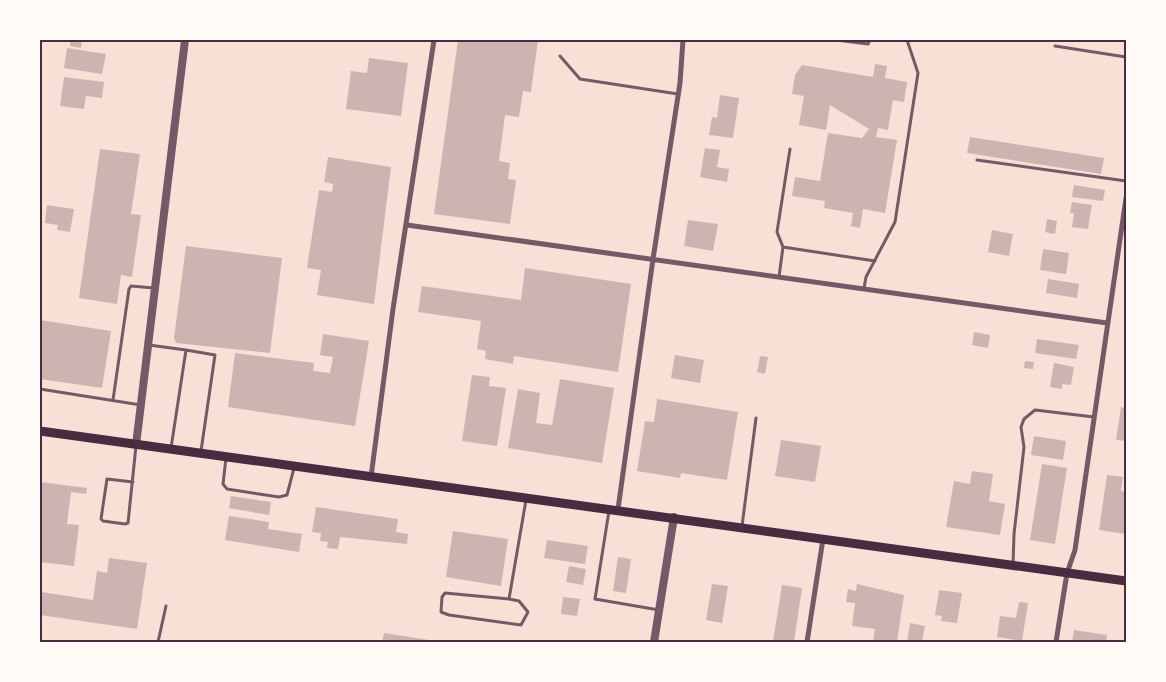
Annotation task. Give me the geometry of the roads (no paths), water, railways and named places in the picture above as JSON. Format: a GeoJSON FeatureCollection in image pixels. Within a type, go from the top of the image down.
{"type":"FeatureCollection","features":[{"type":"Feature","properties":{"kind":"main road"},"geometry":{"type":"LineString","coordinates":[[40,431],[136,446],[526,497],[1126,581]]}},
{"type":"Feature","properties":{"kind":"street"},"geometry":{"type":"LineString","coordinates":[[136,446],[185,40]]}},
{"type":"Feature","properties":{"kind":"street"},"geometry":{"type":"LineString","coordinates":[[371,477],[393,309],[434,40]]}},
{"type":"Feature","properties":{"kind":"street"},"geometry":{"type":"LineString","coordinates":[[614,509],[678,94],[683,40]]}},
{"type":"Feature","properties":{"kind":"street"},"geometry":{"type":"LineString","coordinates":[[1056,642],[1067,573],[1075,550],[1126,198]]}},
{"type":"Feature","properties":{"kind":"street"},"geometry":{"type":"LineString","coordinates":[[407,225],[1107,324]]}},
{"type":"Feature","properties":{"kind":"street"},"geometry":{"type":"LineString","coordinates":[[654,642],[674,518]]}},
{"type":"Feature","properties":{"kind":"street"},"geometry":{"type":"LineString","coordinates":[[807,642],[823,538]]}},
{"type":"Feature","properties":{"kind":"lane"},"geometry":{"type":"LineString","coordinates":[[836,40],[868,44],[870,40]]}},
{"type":"Feature","properties":{"kind":"lane"},"geometry":{"type":"LineString","coordinates":[[864,289],[866,277],[895,222],[918,73],[907,40]]}},
{"type":"Feature","properties":{"kind":"lane"},"geometry":{"type":"LineString","coordinates":[[1055,46],[1126,58]]}},
{"type":"Feature","properties":{"kind":"lane"},"geometry":{"type":"LineString","coordinates":[[560,56],[580,78],[678,94]]}},
{"type":"Feature","properties":{"kind":"lane"},"geometry":{"type":"LineString","coordinates":[[778,277],[783,247],[777,232],[790,149]]}},
{"type":"Feature","properties":{"kind":"lane"},"geometry":{"type":"LineString","coordinates":[[977,160],[1126,181]]}},
{"type":"Feature","properties":{"kind":"lane"},"geometry":{"type":"LineString","coordinates":[[783,247],[874,261]]}},
{"type":"Feature","properties":{"kind":"lane"},"geometry":{"type":"LineString","coordinates":[[113,400],[127,294],[131,286],[155,288]]}},
{"type":"Feature","properties":{"kind":"lane"},"geometry":{"type":"LineString","coordinates":[[148,345],[215,355],[200,454]]}},
{"type":"Feature","properties":{"kind":"lane"},"geometry":{"type":"LineString","coordinates":[[171,450],[186,350]]}},
{"type":"Feature","properties":{"kind":"lane"},"geometry":{"type":"LineString","coordinates":[[40,389],[141,405]]}},
{"type":"Feature","properties":{"kind":"lane"},"geometry":{"type":"LineString","coordinates":[[1013,565],[1014,534],[1024,447],[1021,427],[1024,419],[1035,410],[1094,417]]}},
{"type":"Feature","properties":{"kind":"lane"},"geometry":{"type":"LineString","coordinates":[[742,527],[756,418]]}},
{"type":"Feature","properties":{"kind":"lane"},"geometry":{"type":"LineString","coordinates":[[133,482],[107,479],[101,519],[103,521],[128,523],[133,482],[136,446]]}},
{"type":"Feature","properties":{"kind":"lane"},"geometry":{"type":"LineString","coordinates":[[226,458],[224,484],[227,489],[279,498],[287,495],[294,467]]}},
{"type":"Feature","properties":{"kind":"lane"},"geometry":{"type":"LineString","coordinates":[[509,599],[526,497]]}},
{"type":"Feature","properties":{"kind":"lane"},"geometry":{"type":"LineString","coordinates":[[614,509],[595,599],[659,610]]}},
{"type":"Feature","properties":{"kind":"lane"},"geometry":{"type":"LineString","coordinates":[[445,593],[509,599],[519,601],[528,612],[521,625],[449,615],[441,612],[442,597],[445,593]]}},
{"type":"Feature","properties":{"kind":"lane"},"geometry":{"type":"LineString","coordinates":[[158,642],[166,606]]}}]}
